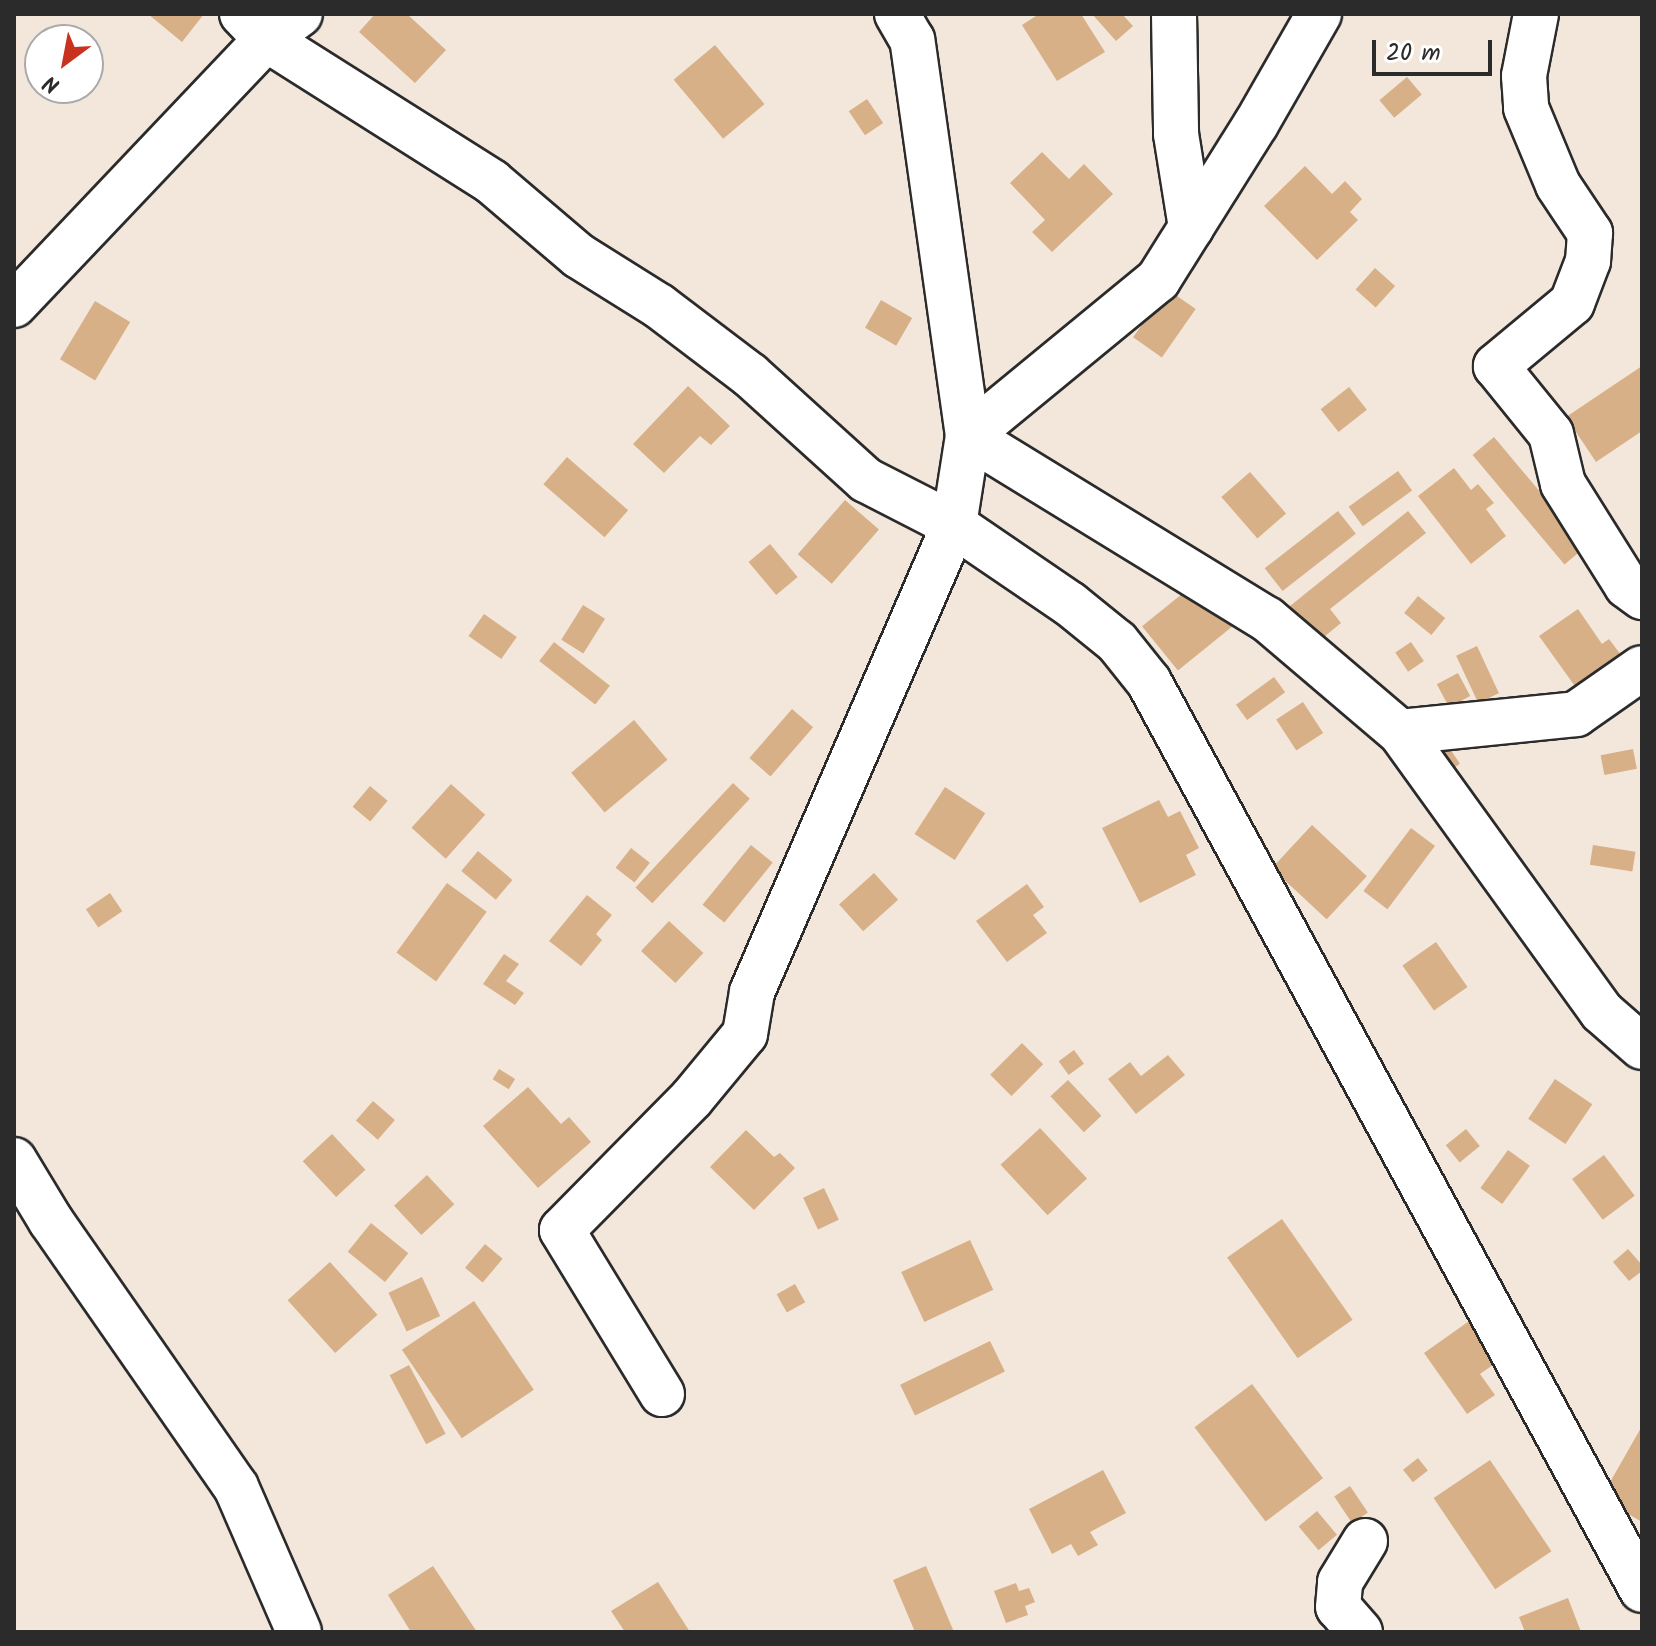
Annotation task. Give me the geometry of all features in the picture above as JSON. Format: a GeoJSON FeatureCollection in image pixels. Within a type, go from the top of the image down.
{"type":"FeatureCollection","features":[{"type":"Feature","properties":{"kind":"street"},"geometry":{"type":"LineString","coordinates":[[662,1394],[562,1230],[692,1098],[745,1034],[752,992],[954,525],[968,436],[912,40],[897,14]]}},
{"type":"Feature","properties":{"kind":"street"},"geometry":{"type":"LineString","coordinates":[[1174,14],[1176,134],[1191,228]]}},
{"type":"Feature","properties":{"kind":"street"},"geometry":{"type":"LineString","coordinates":[[968,436],[1158,280],[1319,14]]}},
{"type":"Feature","properties":{"kind":"street"},"geometry":{"type":"LineString","coordinates":[[1536,14],[1524,76],[1526,108],[1558,185],[1590,233],[1588,261],[1572,303],[1496,366],[1551,434],[1563,484],[1627,586],[1642,597]]}},
{"type":"Feature","properties":{"kind":"street"},"geometry":{"type":"LineString","coordinates":[[14,305],[269,22],[492,182],[579,256],[659,306],[750,375],[866,480],[954,525],[1070,604],[1117,642],[1149,682],[1642,1590]]}},
{"type":"Feature","properties":{"kind":"street"},"geometry":{"type":"LineString","coordinates":[[968,436],[1267,619],[1400,732],[1602,1012],[1642,1047]]}},
{"type":"Feature","properties":{"kind":"street"},"geometry":{"type":"LineString","coordinates":[[1400,732],[1576,714],[1642,668]]}},
{"type":"Feature","properties":{"kind":"street"},"geometry":{"type":"LineString","coordinates":[[14,1160],[51,1221],[236,1487],[299,1632]]}},
{"type":"Feature","properties":{"kind":"street"},"geometry":{"type":"LineString","coordinates":[[1360,1632],[1338,1607],[1340,1582],[1365,1541]]}},
{"type":"Feature","properties":{"kind":"building"},"geometry":{"type":"Polygon","coordinates":[[[148,14],[204,14],[182,42],[148,14]]]}},
{"type":"Feature","properties":{"kind":"building"},"geometry":{"type":"Polygon","coordinates":[[[375,14],[407,14],[446,50],[415,83],[359,32],[375,14]]]}},
{"type":"Feature","properties":{"kind":"building"},"geometry":{"type":"Polygon","coordinates":[[[1039,14],[1081,14],[1105,52],[1057,81],[1022,25],[1039,14]]]}},
{"type":"Feature","properties":{"kind":"building"},"geometry":{"type":"Polygon","coordinates":[[[1092,14],[1122,14],[1133,26],[1116,41],[1092,14]]]}},
{"type":"Feature","properties":{"kind":"building"},"geometry":{"type":"Polygon","coordinates":[[[715,45],[764,104],[723,139],[674,80],[715,45]]]}},
{"type":"Feature","properties":{"kind":"building"},"geometry":{"type":"Polygon","coordinates":[[[1407,77],[1422,95],[1394,118],[1379,100],[1407,77]]]}},
{"type":"Feature","properties":{"kind":"building"},"geometry":{"type":"Polygon","coordinates":[[[867,99],[883,123],[865,135],[849,111],[867,99]]]}},
{"type":"Feature","properties":{"kind":"building"},"geometry":{"type":"Polygon","coordinates":[[[1042,152],[1069,179],[1084,164],[1113,194],[1052,252],[1032,232],[1045,220],[1010,183],[1042,152]]]}},
{"type":"Feature","properties":{"kind":"building"},"geometry":{"type":"Polygon","coordinates":[[[1305,166],[1332,194],[1345,181],[1362,199],[1350,212],[1358,220],[1317,260],[1264,206],[1305,166]]]}},
{"type":"Feature","properties":{"kind":"building"},"geometry":{"type":"Polygon","coordinates":[[[1375,268],[1395,286],[1376,308],[1356,290],[1375,268]]]}},
{"type":"Feature","properties":{"kind":"building"},"geometry":{"type":"Polygon","coordinates":[[[1167,289],[1196,309],[1162,357],[1133,337],[1167,289]]]}},
{"type":"Feature","properties":{"kind":"building"},"geometry":{"type":"Polygon","coordinates":[[[881,300],[912,318],[896,346],[865,328],[881,300]]]}},
{"type":"Feature","properties":{"kind":"building"},"geometry":{"type":"Polygon","coordinates":[[[95,301],[130,322],[95,380],[60,359],[95,301]]]}},
{"type":"Feature","properties":{"kind":"building"},"geometry":{"type":"Polygon","coordinates":[[[1642,366],[1642,431],[1596,462],[1566,417],[1642,366]]]}},
{"type":"Feature","properties":{"kind":"building"},"geometry":{"type":"Polygon","coordinates":[[[688,386],[730,426],[711,445],[700,436],[664,473],[633,444],[688,386]]]}},
{"type":"Feature","properties":{"kind":"building"},"geometry":{"type":"Polygon","coordinates":[[[1349,387],[1367,410],[1338,432],[1321,409],[1349,387]]]}},
{"type":"Feature","properties":{"kind":"building"},"geometry":{"type":"Polygon","coordinates":[[[1494,437],[1586,547],[1564,565],[1473,455],[1494,437]]]}},
{"type":"Feature","properties":{"kind":"building"},"geometry":{"type":"Polygon","coordinates":[[[567,457],[628,510],[605,537],[543,484],[567,457]]]}},
{"type":"Feature","properties":{"kind":"building"},"geometry":{"type":"Polygon","coordinates":[[[1454,468],[1471,490],[1478,484],[1494,503],[1486,509],[1506,536],[1471,564],[1418,496],[1454,468]]]}},
{"type":"Feature","properties":{"kind":"building"},"geometry":{"type":"Polygon","coordinates":[[[1398,471],[1412,490],[1363,526],[1349,507],[1398,471]]]}},
{"type":"Feature","properties":{"kind":"building"},"geometry":{"type":"Polygon","coordinates":[[[1250,472],[1286,514],[1257,538],[1221,497],[1250,472]]]}},
{"type":"Feature","properties":{"kind":"building"},"geometry":{"type":"Polygon","coordinates":[[[845,500],[879,530],[832,584],[798,554],[845,500]]]}},
{"type":"Feature","properties":{"kind":"building"},"geometry":{"type":"Polygon","coordinates":[[[1338,511],[1356,534],[1283,591],[1265,568],[1338,511]]]}},
{"type":"Feature","properties":{"kind":"building"},"geometry":{"type":"Polygon","coordinates":[[[1408,511],[1426,533],[1330,609],[1341,623],[1319,641],[1290,606],[1408,511]]]}},
{"type":"Feature","properties":{"kind":"building"},"geometry":{"type":"Polygon","coordinates":[[[770,544],[798,577],[776,595],[749,562],[770,544]]]}},
{"type":"Feature","properties":{"kind":"building"},"geometry":{"type":"Polygon","coordinates":[[[1198,581],[1234,625],[1178,671],[1142,626],[1198,581]]]}},
{"type":"Feature","properties":{"kind":"building"},"geometry":{"type":"Polygon","coordinates":[[[1418,596],[1445,618],[1431,635],[1404,613],[1418,596]]]}},
{"type":"Feature","properties":{"kind":"building"},"geometry":{"type":"Polygon","coordinates":[[[583,605],[605,619],[583,654],[561,640],[583,605]]]}},
{"type":"Feature","properties":{"kind":"building"},"geometry":{"type":"Polygon","coordinates":[[[1578,609],[1602,644],[1609,639],[1627,663],[1582,696],[1539,636],[1578,609]]]}},
{"type":"Feature","properties":{"kind":"building"},"geometry":{"type":"Polygon","coordinates":[[[484,614],[517,637],[501,659],[469,636],[484,614]]]}},
{"type":"Feature","properties":{"kind":"building"},"geometry":{"type":"Polygon","coordinates":[[[554,642],[610,686],[595,705],[539,661],[554,642]]]}},
{"type":"Feature","properties":{"kind":"building"},"geometry":{"type":"Polygon","coordinates":[[[1411,642],[1424,661],[1408,672],[1395,653],[1411,642]]]}},
{"type":"Feature","properties":{"kind":"building"},"geometry":{"type":"Polygon","coordinates":[[[1477,646],[1499,693],[1478,703],[1456,656],[1477,646]]]}},
{"type":"Feature","properties":{"kind":"building"},"geometry":{"type":"Polygon","coordinates":[[[1458,673],[1470,696],[1449,707],[1437,684],[1458,673]]]}},
{"type":"Feature","properties":{"kind":"building"},"geometry":{"type":"Polygon","coordinates":[[[1274,677],[1285,692],[1247,720],[1236,705],[1274,677]]]}},
{"type":"Feature","properties":{"kind":"building"},"geometry":{"type":"Polygon","coordinates":[[[1303,702],[1323,733],[1296,750],[1276,719],[1303,702]]]}},
{"type":"Feature","properties":{"kind":"building"},"geometry":{"type":"Polygon","coordinates":[[[792,709],[813,727],[770,776],[749,758],[792,709]]]}},
{"type":"Feature","properties":{"kind":"building"},"geometry":{"type":"Polygon","coordinates":[[[634,720],[667,760],[605,813],[571,773],[634,720]]]}},
{"type":"Feature","properties":{"kind":"building"},"geometry":{"type":"Polygon","coordinates":[[[1446,743],[1460,764],[1442,776],[1428,755],[1446,743]]]}},
{"type":"Feature","properties":{"kind":"building"},"geometry":{"type":"Polygon","coordinates":[[[1633,749],[1637,769],[1604,775],[1601,755],[1633,749]]]}},
{"type":"Feature","properties":{"kind":"building"},"geometry":{"type":"Polygon","coordinates":[[[733,783],[750,799],[652,903],[635,888],[733,783]]]}},
{"type":"Feature","properties":{"kind":"building"},"geometry":{"type":"Polygon","coordinates":[[[451,784],[485,815],[446,859],[412,828],[451,784]]]}},
{"type":"Feature","properties":{"kind":"building"},"geometry":{"type":"Polygon","coordinates":[[[370,786],[388,801],[370,821],[353,807],[370,786]]]}},
{"type":"Feature","properties":{"kind":"building"},"geometry":{"type":"Polygon","coordinates":[[[945,787],[985,813],[955,860],[915,834],[945,787]]]}},
{"type":"Feature","properties":{"kind":"building"},"geometry":{"type":"Polygon","coordinates":[[[1159,800],[1168,817],[1180,811],[1199,848],[1186,855],[1196,875],[1140,903],[1102,828],[1159,800]]]}},
{"type":"Feature","properties":{"kind":"building"},"geometry":{"type":"Polygon","coordinates":[[[1312,825],[1367,876],[1327,919],[1272,868],[1312,825]]]}},
{"type":"Feature","properties":{"kind":"building"},"geometry":{"type":"Polygon","coordinates":[[[1411,828],[1435,846],[1387,909],[1363,891],[1411,828]]]}},
{"type":"Feature","properties":{"kind":"building"},"geometry":{"type":"Polygon","coordinates":[[[751,845],[773,863],[724,922],[703,905],[751,845]]]}},
{"type":"Feature","properties":{"kind":"building"},"geometry":{"type":"Polygon","coordinates":[[[1593,845],[1635,852],[1632,871],[1590,865],[1593,845]]]}},
{"type":"Feature","properties":{"kind":"building"},"geometry":{"type":"Polygon","coordinates":[[[631,848],[650,863],[635,882],[616,868],[631,848]]]}},
{"type":"Feature","properties":{"kind":"building"},"geometry":{"type":"Polygon","coordinates":[[[478,851],[512,880],[496,900],[461,871],[478,851]]]}},
{"type":"Feature","properties":{"kind":"building"},"geometry":{"type":"Polygon","coordinates":[[[874,873],[898,900],[863,931],[839,904],[874,873]]]}},
{"type":"Feature","properties":{"kind":"building"},"geometry":{"type":"Polygon","coordinates":[[[447,883],[487,912],[436,981],[396,953],[447,883]]]}},
{"type":"Feature","properties":{"kind":"building"},"geometry":{"type":"Polygon","coordinates":[[[1027,884],[1044,907],[1033,915],[1047,933],[1007,962],[976,921],[1027,884]]]}},
{"type":"Feature","properties":{"kind":"building"},"geometry":{"type":"Polygon","coordinates":[[[110,893],[122,911],[98,927],[86,909],[110,893]]]}},
{"type":"Feature","properties":{"kind":"building"},"geometry":{"type":"Polygon","coordinates":[[[587,895],[612,915],[596,934],[602,940],[581,966],[549,941],[587,895]]]}},
{"type":"Feature","properties":{"kind":"building"},"geometry":{"type":"Polygon","coordinates":[[[669,921],[703,953],[675,983],[641,951],[669,921]]]}},
{"type":"Feature","properties":{"kind":"building"},"geometry":{"type":"Polygon","coordinates":[[[1436,942],[1468,987],[1434,1011],[1402,966],[1436,942]]]}},
{"type":"Feature","properties":{"kind":"building"},"geometry":{"type":"Polygon","coordinates":[[[504,954],[519,964],[506,981],[524,993],[515,1005],[483,984],[504,954]]]}},
{"type":"Feature","properties":{"kind":"building"},"geometry":{"type":"Polygon","coordinates":[[[1022,1043],[1043,1064],[1011,1096],[990,1075],[1022,1043]]]}},
{"type":"Feature","properties":{"kind":"building"},"geometry":{"type":"Polygon","coordinates":[[[1074,1050],[1084,1064],[1069,1075],[1059,1061],[1074,1050]]]}},
{"type":"Feature","properties":{"kind":"building"},"geometry":{"type":"Polygon","coordinates":[[[1168,1055],[1185,1075],[1136,1114],[1108,1079],[1130,1062],[1141,1076],[1168,1055]]]}},
{"type":"Feature","properties":{"kind":"building"},"geometry":{"type":"Polygon","coordinates":[[[499,1069],[515,1079],[509,1089],[493,1079],[499,1069]]]}},
{"type":"Feature","properties":{"kind":"building"},"geometry":{"type":"Polygon","coordinates":[[[1555,1079],[1592,1104],[1565,1144],[1528,1119],[1555,1079]]]}},
{"type":"Feature","properties":{"kind":"building"},"geometry":{"type":"Polygon","coordinates":[[[1068,1080],[1101,1116],[1084,1132],[1050,1096],[1068,1080]]]}},
{"type":"Feature","properties":{"kind":"building"},"geometry":{"type":"Polygon","coordinates":[[[528,1087],[561,1124],[569,1117],[591,1142],[538,1188],[483,1126],[528,1087]]]}},
{"type":"Feature","properties":{"kind":"building"},"geometry":{"type":"Polygon","coordinates":[[[373,1101],[395,1120],[378,1140],[356,1121],[373,1101]]]}},
{"type":"Feature","properties":{"kind":"building"},"geometry":{"type":"Polygon","coordinates":[[[1040,1128],[1087,1178],[1048,1215],[1001,1165],[1040,1128]]]}},
{"type":"Feature","properties":{"kind":"building"},"geometry":{"type":"Polygon","coordinates":[[[1466,1129],[1480,1146],[1460,1162],[1446,1145],[1466,1129]]]}},
{"type":"Feature","properties":{"kind":"building"},"geometry":{"type":"Polygon","coordinates":[[[746,1130],[774,1157],[780,1153],[795,1168],[754,1210],[710,1167],[746,1130]]]}},
{"type":"Feature","properties":{"kind":"building"},"geometry":{"type":"Polygon","coordinates":[[[332,1134],[365,1170],[336,1197],[303,1161],[332,1134]]]}},
{"type":"Feature","properties":{"kind":"building"},"geometry":{"type":"Polygon","coordinates":[[[1508,1150],[1530,1166],[1502,1204],[1480,1188],[1508,1150]]]}},
{"type":"Feature","properties":{"kind":"building"},"geometry":{"type":"Polygon","coordinates":[[[1604,1155],[1635,1196],[1603,1220],[1572,1179],[1604,1155]]]}},
{"type":"Feature","properties":{"kind":"building"},"geometry":{"type":"Polygon","coordinates":[[[427,1175],[454,1204],[421,1235],[394,1206],[427,1175]]]}},
{"type":"Feature","properties":{"kind":"building"},"geometry":{"type":"Polygon","coordinates":[[[824,1188],[839,1220],[818,1229],[803,1198],[824,1188]]]}},
{"type":"Feature","properties":{"kind":"building"},"geometry":{"type":"Polygon","coordinates":[[[1282,1219],[1353,1320],[1298,1358],[1227,1257],[1282,1219]]]}},
{"type":"Feature","properties":{"kind":"building"},"geometry":{"type":"Polygon","coordinates":[[[371,1223],[408,1253],[385,1282],[348,1252],[371,1223]]]}},
{"type":"Feature","properties":{"kind":"building"},"geometry":{"type":"Polygon","coordinates":[[[970,1240],[993,1290],[924,1322],[901,1272],[970,1240]]]}},
{"type":"Feature","properties":{"kind":"building"},"geometry":{"type":"Polygon","coordinates":[[[485,1244],[503,1259],[483,1283],[465,1268],[485,1244]]]}},
{"type":"Feature","properties":{"kind":"building"},"geometry":{"type":"Polygon","coordinates":[[[1628,1249],[1642,1265],[1642,1271],[1629,1281],[1613,1262],[1628,1249]]]}},
{"type":"Feature","properties":{"kind":"building"},"geometry":{"type":"Polygon","coordinates":[[[330,1262],[378,1315],[335,1353],[288,1300],[330,1262]]]}},
{"type":"Feature","properties":{"kind":"building"},"geometry":{"type":"Polygon","coordinates":[[[422,1277],[440,1316],[407,1332],[388,1293],[422,1277]]]}},
{"type":"Feature","properties":{"kind":"building"},"geometry":{"type":"Polygon","coordinates":[[[795,1284],[805,1302],[787,1313],[777,1294],[795,1284]]]}},
{"type":"Feature","properties":{"kind":"building"},"geometry":{"type":"Polygon","coordinates":[[[474,1301],[534,1390],[462,1438],[402,1350],[474,1301]]]}},
{"type":"Feature","properties":{"kind":"building"},"geometry":{"type":"Polygon","coordinates":[[[1472,1319],[1500,1360],[1480,1374],[1495,1395],[1467,1414],[1424,1353],[1472,1319]]]}},
{"type":"Feature","properties":{"kind":"building"},"geometry":{"type":"Polygon","coordinates":[[[990,1341],[1005,1372],[915,1415],[900,1385],[990,1341]]]}},
{"type":"Feature","properties":{"kind":"building"},"geometry":{"type":"Polygon","coordinates":[[[409,1365],[446,1434],[426,1444],[390,1375],[409,1365]]]}},
{"type":"Feature","properties":{"kind":"building"},"geometry":{"type":"Polygon","coordinates":[[[1252,1384],[1323,1478],[1266,1522],[1194,1427],[1252,1384]]]}},
{"type":"Feature","properties":{"kind":"building"},"geometry":{"type":"Polygon","coordinates":[[[1642,1426],[1642,1522],[1601,1498],[1642,1426]]]}},
{"type":"Feature","properties":{"kind":"building"},"geometry":{"type":"Polygon","coordinates":[[[1418,1458],[1428,1471],[1413,1482],[1403,1470],[1418,1458]]]}},
{"type":"Feature","properties":{"kind":"building"},"geometry":{"type":"Polygon","coordinates":[[[1490,1460],[1552,1551],[1495,1589],[1434,1498],[1490,1460]]]}},
{"type":"Feature","properties":{"kind":"building"},"geometry":{"type":"Polygon","coordinates":[[[1103,1470],[1126,1513],[1090,1532],[1098,1545],[1078,1556],[1071,1544],[1052,1554],[1029,1509],[1103,1470]]]}},
{"type":"Feature","properties":{"kind":"building"},"geometry":{"type":"Polygon","coordinates":[[[1350,1486],[1368,1513],[1352,1523],[1334,1497],[1350,1486]]]}},
{"type":"Feature","properties":{"kind":"building"},"geometry":{"type":"Polygon","coordinates":[[[1317,1511],[1337,1535],[1319,1550],[1299,1526],[1317,1511]]]}},
{"type":"Feature","properties":{"kind":"building"},"geometry":{"type":"Polygon","coordinates":[[[433,1566],[477,1632],[411,1632],[388,1595],[433,1566]]]}},
{"type":"Feature","properties":{"kind":"building"},"geometry":{"type":"Polygon","coordinates":[[[926,1566],[954,1632],[915,1632],[893,1580],[926,1566]]]}},
{"type":"Feature","properties":{"kind":"building"},"geometry":{"type":"Polygon","coordinates":[[[658,1582],[690,1632],[625,1632],[611,1611],[658,1582]]]}},
{"type":"Feature","properties":{"kind":"building"},"geometry":{"type":"Polygon","coordinates":[[[1016,1583],[1019,1591],[1029,1588],[1035,1602],[1025,1606],[1028,1615],[1006,1623],[994,1591],[1016,1583]]]}},
{"type":"Feature","properties":{"kind":"building"},"geometry":{"type":"Polygon","coordinates":[[[1568,1598],[1581,1632],[1525,1632],[1519,1617],[1568,1598]]]}}]}
